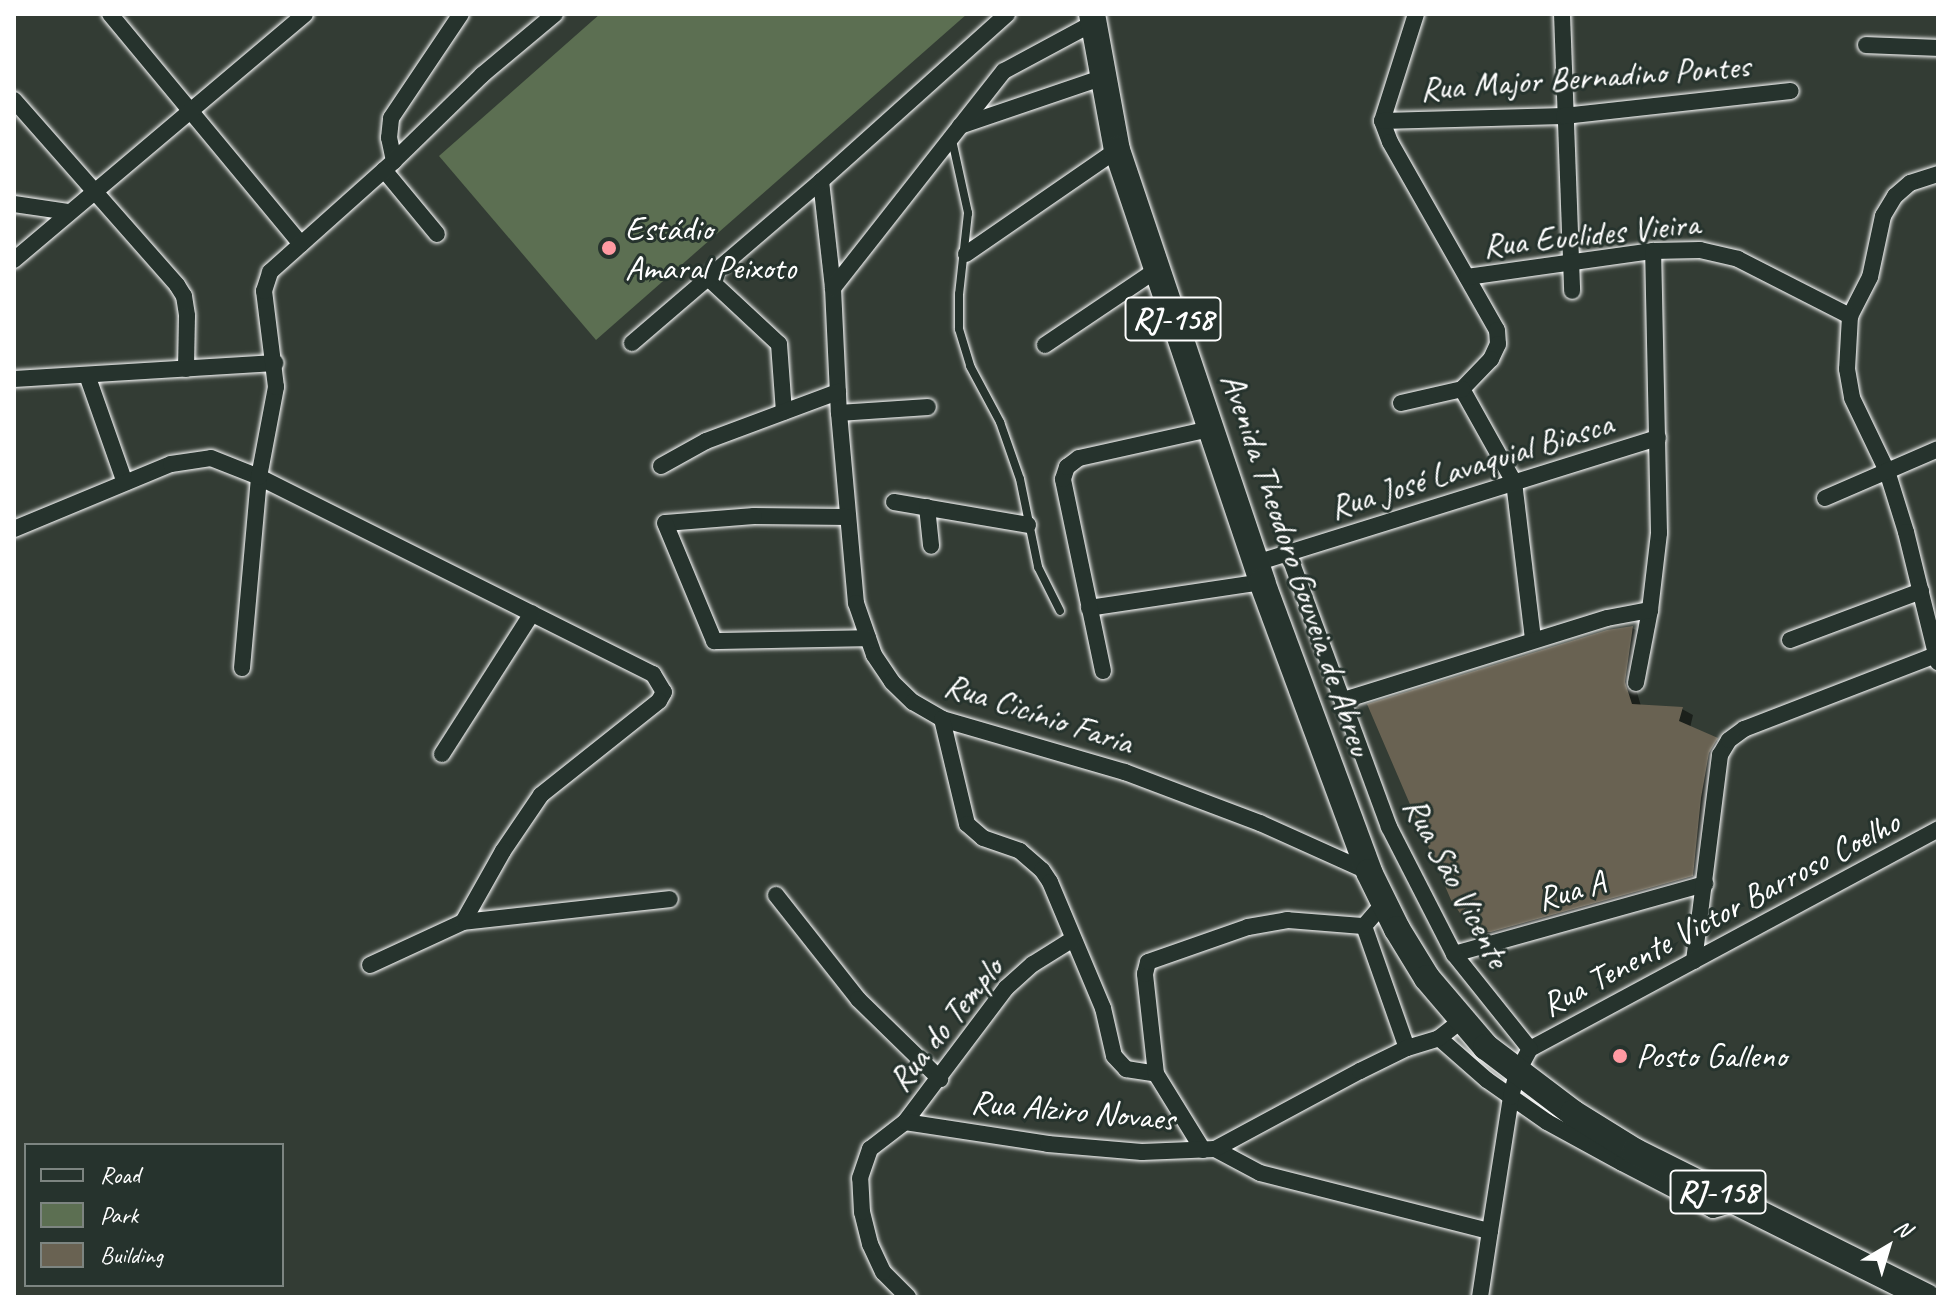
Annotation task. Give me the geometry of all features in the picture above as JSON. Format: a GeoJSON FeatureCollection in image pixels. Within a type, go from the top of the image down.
{"type":"FeatureCollection","features":[{"type":"Feature","properties":{"kind":"main road","name":"Avenida Theodoro Gouveia de Abreu"},"geometry":{"type":"LineString","coordinates":[[1093,19],[1101,78],[1117,150],[1259,572],[1369,872],[1427,978],[1514,1085],[1636,1152],[1930,1294]]}},
{"type":"Feature","properties":{"kind":"street"},"geometry":{"type":"LineString","coordinates":[[110,14],[301,244]]}},
{"type":"Feature","properties":{"kind":"street"},"geometry":{"type":"LineString","coordinates":[[14,260],[305,14]]}},
{"type":"Feature","properties":{"kind":"street"},"geometry":{"type":"LineString","coordinates":[[437,234],[389,165],[391,118],[459,14]]}},
{"type":"Feature","properties":{"kind":"street"},"geometry":{"type":"LineString","coordinates":[[242,668],[259,477],[274,409],[276,363],[265,304],[265,281],[270,272],[389,165],[482,75],[555,14]]}},
{"type":"Feature","properties":{"kind":"street"},"geometry":{"type":"LineString","coordinates":[[632,343],[821,181],[1007,14]]}},
{"type":"Feature","properties":{"kind":"street"},"geometry":{"type":"LineString","coordinates":[[1401,403],[1462,389],[1491,359],[1498,344],[1497,330],[1390,142],[1382,121],[1416,14]]}},
{"type":"Feature","properties":{"kind":"street"},"geometry":{"type":"LineString","coordinates":[[1562,14],[1572,291]]}},
{"type":"Feature","properties":{"kind":"street"},"geometry":{"type":"LineString","coordinates":[[833,288],[1004,71],[1093,19]]}},
{"type":"Feature","properties":{"kind":"street"},"geometry":{"type":"LineString","coordinates":[[1866,45],[1938,48]]}},
{"type":"Feature","properties":{"kind":"street"},"geometry":{"type":"LineString","coordinates":[[956,131],[1101,78]]}},
{"type":"Feature","properties":{"kind":"street","name":"Rua Major Bernadino Pontes"},"geometry":{"type":"LineString","coordinates":[[1382,121],[1564,116],[1791,91]]}},
{"type":"Feature","properties":{"kind":"street"},"geometry":{"type":"LineString","coordinates":[[14,100],[177,285],[187,316],[186,369]]}},
{"type":"Feature","properties":{"kind":"street"},"geometry":{"type":"LineString","coordinates":[[966,254],[1117,150]]}},
{"type":"Feature","properties":{"kind":"street"},"geometry":{"type":"LineString","coordinates":[[1694,961],[1720,755],[1729,740],[1744,729],[1937,657],[1887,471],[1852,398],[1847,369],[1850,316],[1870,277],[1883,216],[1895,196],[1910,183],[1938,174]]}},
{"type":"Feature","properties":{"kind":"street","name":"Rua Cicínio Faria"},"geometry":{"type":"LineString","coordinates":[[821,181],[833,288],[839,413],[856,603],[874,655],[892,682],[913,702],[942,719],[1125,772],[1260,823],[1369,872]]}},
{"type":"Feature","properties":{"kind":"street"},"geometry":{"type":"LineString","coordinates":[[14,204],[69,212]]}},
{"type":"Feature","properties":{"kind":"street"},"geometry":{"type":"LineString","coordinates":[[1636,683],[1650,610],[1659,533],[1653,251]]}},
{"type":"Feature","properties":{"kind":"street","name":"Rua Euclides Vieira"},"geometry":{"type":"LineString","coordinates":[[1467,277],[1653,251],[1720,252],[1850,316]]}},
{"type":"Feature","properties":{"kind":"street"},"geometry":{"type":"LineString","coordinates":[[1045,345],[1156,270]]}},
{"type":"Feature","properties":{"kind":"street"},"geometry":{"type":"LineString","coordinates":[[708,278],[779,344],[784,412]]}},
{"type":"Feature","properties":{"kind":"street"},"geometry":{"type":"LineString","coordinates":[[14,379],[276,363]]}},
{"type":"Feature","properties":{"kind":"street"},"geometry":{"type":"LineString","coordinates":[[87,375],[125,483]]}},
{"type":"Feature","properties":{"kind":"street"},"geometry":{"type":"LineString","coordinates":[[1462,389],[1514,482],[1533,639]]}},
{"type":"Feature","properties":{"kind":"street"},"geometry":{"type":"LineString","coordinates":[[661,466],[706,441],[838,392]]}},
{"type":"Feature","properties":{"kind":"street"},"geometry":{"type":"LineString","coordinates":[[839,413],[928,407]]}},
{"type":"Feature","properties":{"kind":"street"},"geometry":{"type":"LineString","coordinates":[[1103,671],[1063,479],[1067,467],[1079,458],[1210,429]]}},
{"type":"Feature","properties":{"kind":"street","name":"Rua José Lavaquial Biasca"},"geometry":{"type":"LineString","coordinates":[[1089,608],[1259,572],[1288,553],[1658,438]]}},
{"type":"Feature","properties":{"kind":"street"},"geometry":{"type":"LineString","coordinates":[[1825,498],[1938,449]]}},
{"type":"Feature","properties":{"kind":"street"},"geometry":{"type":"LineString","coordinates":[[14,529],[184,459],[200,457],[225,462],[640,666],[661,682],[664,692],[659,701],[541,795],[521,821],[463,922]]}},
{"type":"Feature","properties":{"kind":"street"},"geometry":{"type":"LineString","coordinates":[[894,502],[1028,525]]}},
{"type":"Feature","properties":{"kind":"street"},"geometry":{"type":"LineString","coordinates":[[927,507],[931,546]]}},
{"type":"Feature","properties":{"kind":"street"},"geometry":{"type":"LineString","coordinates":[[847,517],[754,516],[665,523],[714,641],[868,638]]}},
{"type":"Feature","properties":{"kind":"street","name":"Rua São Vicente"},"geometry":{"type":"LineString","coordinates":[[1288,553],[1389,827],[1454,954],[1530,1049]]}},
{"type":"Feature","properties":{"kind":"street"},"geometry":{"type":"LineString","coordinates":[[1790,640],[1921,591]]}},
{"type":"Feature","properties":{"kind":"street"},"geometry":{"type":"LineString","coordinates":[[1344,700],[1533,639],[1607,618],[1650,610]]}},
{"type":"Feature","properties":{"kind":"street"},"geometry":{"type":"LineString","coordinates":[[442,754],[532,613]]}},
{"type":"Feature","properties":{"kind":"street"},"geometry":{"type":"LineString","coordinates":[[942,719],[967,824],[983,838],[1020,851],[1042,870],[1103,1008],[1114,1056],[1126,1069],[1156,1074]]}},
{"type":"Feature","properties":{"kind":"street","name":"Rua Tenente Victor Barroso Coelho"},"geometry":{"type":"LineString","coordinates":[[1530,1049],[1938,829]]}},
{"type":"Feature","properties":{"kind":"street","name":"Rua A"},"geometry":{"type":"LineString","coordinates":[[1454,954],[1705,884]]}},
{"type":"Feature","properties":{"kind":"street"},"geometry":{"type":"LineString","coordinates":[[776,895],[858,999],[940,1079]]}},
{"type":"Feature","properties":{"kind":"street"},"geometry":{"type":"LineString","coordinates":[[370,965],[463,922],[670,899]]}},
{"type":"Feature","properties":{"kind":"street"},"geometry":{"type":"LineString","coordinates":[[1364,926],[1384,903]]}},
{"type":"Feature","properties":{"kind":"street"},"geometry":{"type":"LineString","coordinates":[[1364,926],[1287,920],[1248,927],[1152,958],[1145,974],[1156,1074],[1209,1150],[1260,1173],[1490,1231]]}},
{"type":"Feature","properties":{"kind":"street"},"geometry":{"type":"LineString","coordinates":[[1364,926],[1407,1048]]}},
{"type":"Feature","properties":{"kind":"street","name":"Rua do Templo"},"geometry":{"type":"LineString","coordinates":[[905,1122],[1006,988],[1033,964],[1073,939]]}},
{"type":"Feature","properties":{"kind":"street","name":"Rua Alziro Novaes"},"geometry":{"type":"LineString","coordinates":[[905,1122],[1048,1144],[1142,1152],[1209,1150],[1407,1048],[1439,1038],[1461,1021]]}},
{"type":"Feature","properties":{"kind":"street","name":"Avenida Theodoro Gouveia de Abreu"},"geometry":{"type":"LineString","coordinates":[[1439,1038],[1514,1085]]}},
{"type":"Feature","properties":{"kind":"street"},"geometry":{"type":"LineString","coordinates":[[1480,1297],[1514,1085],[1530,1049]]}},
{"type":"Feature","properties":{"kind":"street"},"geometry":{"type":"LineString","coordinates":[[905,1122],[870,1149],[860,1178],[870,1244],[883,1272],[908,1297]]}},
{"type":"Feature","properties":{"kind":"lane"},"geometry":{"type":"LineString","coordinates":[[956,131],[968,213],[966,254],[959,294],[959,329],[970,366],[1000,422],[1020,479],[1038,567],[1060,611]]}},
{"type":"Feature","properties":{"kind":"green space","name":"Estádio Amaral Peixoto"},"geometry":{"type":"Polygon","coordinates":[[[600,14],[967,14],[596,340],[439,156],[600,14]]]}},
{"type":"Feature","properties":{"kind":"building"},"geometry":{"type":"Polygon","coordinates":[[[1633,626],[1625,682],[1632,704],[1683,707],[1679,721],[1718,738],[1709,753],[1693,876],[1491,932],[1473,932],[1451,900],[1367,704],[1607,630],[1633,626]]]}},
{"type":"Feature","properties":{"kind":"place","name":"Estádio Amaral Peixoto"},"geometry":{"type":"Point","coordinates":[609,248]}},
{"type":"Feature","properties":{"kind":"place","name":"Posto Galleno"},"geometry":{"type":"Point","coordinates":[1620,1056]}}]}
